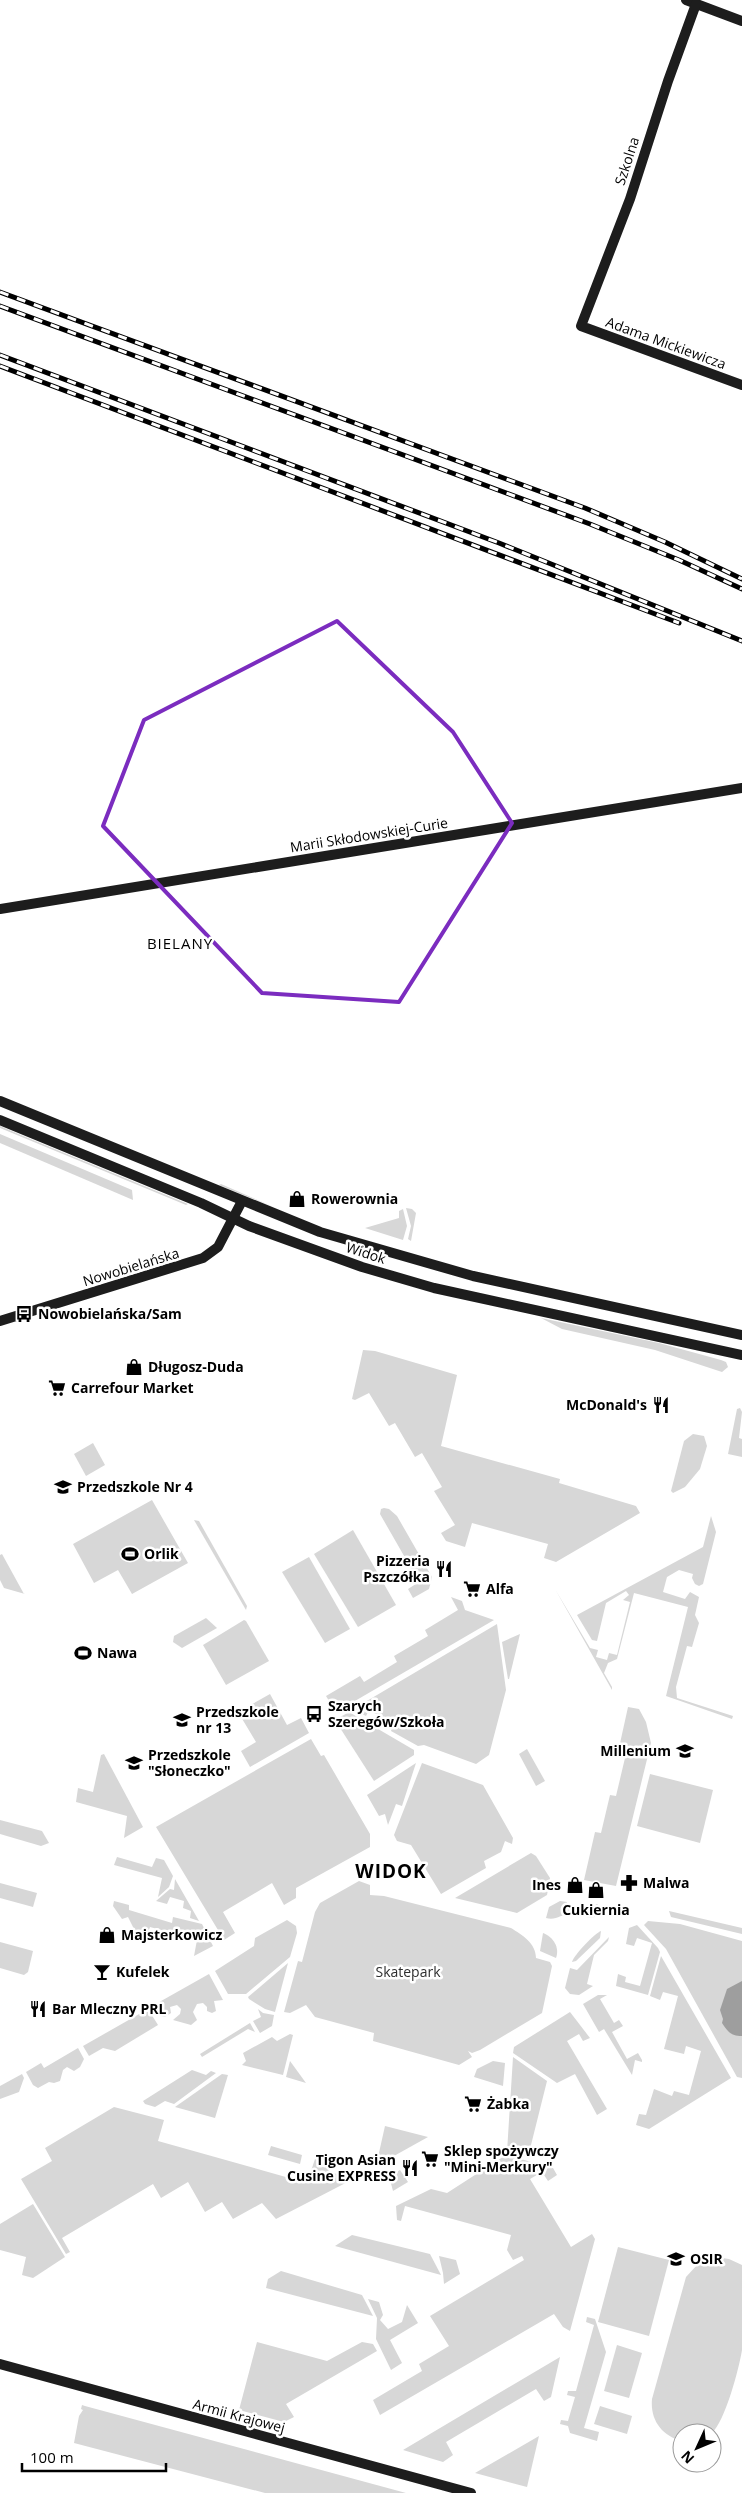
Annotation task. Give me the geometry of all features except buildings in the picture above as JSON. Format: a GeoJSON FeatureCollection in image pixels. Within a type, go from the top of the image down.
{"type":"FeatureCollection","features":[{"type":"Feature","properties":{"kind":"street"},"geometry":{"type":"LineString","coordinates":[[691,2],[742,21]]}},
{"type":"Feature","properties":{"kind":"street","name":"Szkolna"},"geometry":{"type":"LineString","coordinates":[[581,326],[630,199],[691,2]]}},
{"type":"Feature","properties":{"kind":"street","name":"Adama Mickiewicza"},"geometry":{"type":"LineString","coordinates":[[581,326],[742,385]]}},
{"type":"Feature","properties":{"kind":"street","name":"Marii Skłodowskiej-Curie"},"geometry":{"type":"LineString","coordinates":[[0,909],[742,788]]}},
{"type":"Feature","properties":{"kind":"street","name":"Widok"},"geometry":{"type":"LineString","coordinates":[[0,1101],[242,1202],[320,1232],[473,1276],[742,1335]]}},
{"type":"Feature","properties":{"kind":"street","name":"Widok"},"geometry":{"type":"LineString","coordinates":[[0,1120],[201,1203],[274,1236],[362,1267],[408,1281],[742,1355]]}},
{"type":"Feature","properties":{"kind":"street","name":"Nowobielańska"},"geometry":{"type":"LineString","coordinates":[[0,1321],[204,1258],[218,1247],[242,1202]]}},
{"type":"Feature","properties":{"kind":"street","name":"Armii Krajowej"},"geometry":{"type":"LineString","coordinates":[[0,2364],[471,2493]]}},
{"type":"Feature","properties":{"kind":"highlighted area"},"geometry":{"type":"Polygon","coordinates":[[[337,621],[453,732],[512,823],[399,1002],[262,993],[103,826],[144,720],[337,621]]]}},
{"type":"Feature","properties":{"kind":"green space"},"geometry":{"type":"Polygon","coordinates":[[[0,1126],[188,1204],[186,1205],[0,1128],[0,1126]]]}},
{"type":"Feature","properties":{"kind":"green space"},"geometry":{"type":"Polygon","coordinates":[[[0,1134],[132,1190],[133,1200],[0,1143],[0,1134]]]}},
{"type":"Feature","properties":{"kind":"green space"},"geometry":{"type":"Polygon","coordinates":[[[221,1184],[276,1208],[219,1185],[221,1184]]]}},
{"type":"Feature","properties":{"kind":"green space"},"geometry":{"type":"Polygon","coordinates":[[[406,1208],[412,1209],[416,1213],[411,1241],[408,1239],[411,1226],[406,1208]]]}},
{"type":"Feature","properties":{"kind":"green space"},"geometry":{"type":"Polygon","coordinates":[[[403,1209],[407,1226],[403,1240],[365,1228],[399,1218],[399,1211],[403,1209]]]}},
{"type":"Feature","properties":{"kind":"green space"},"geometry":{"type":"Polygon","coordinates":[[[541,1318],[659,1343],[721,1360],[726,1362],[728,1367],[722,1372],[655,1350],[562,1329],[541,1318]]]}},
{"type":"Feature","properties":{"kind":"green space"},"geometry":{"type":"Polygon","coordinates":[[[363,1350],[375,1351],[457,1375],[441,1446],[560,1479],[559,1483],[636,1506],[640,1513],[556,1562],[544,1558],[548,1544],[472,1523],[465,1547],[446,1541],[441,1533],[455,1525],[434,1491],[442,1487],[422,1453],[415,1457],[395,1423],[389,1426],[369,1393],[355,1400],[352,1399],[363,1350]]]}},
{"type":"Feature","properties":{"kind":"green space"},"geometry":{"type":"Polygon","coordinates":[[[740,1408],[742,1412],[739,1438],[742,1439],[742,1457],[728,1454],[737,1409],[740,1408]]]}},
{"type":"Feature","properties":{"kind":"green space"},"geometry":{"type":"Polygon","coordinates":[[[693,1434],[704,1436],[707,1446],[700,1469],[685,1487],[673,1493],[671,1491],[684,1441],[693,1434]]]}},
{"type":"Feature","properties":{"kind":"green space"},"geometry":{"type":"Polygon","coordinates":[[[93,1443],[105,1465],[86,1476],[74,1454],[93,1443]]]}},
{"type":"Feature","properties":{"kind":"green space","name":"Orlik"},"geometry":{"type":"Polygon","coordinates":[[[152,1500],[188,1563],[132,1594],[118,1570],[94,1583],[73,1544],[152,1500]]]}},
{"type":"Feature","properties":{"kind":"green space"},"geometry":{"type":"Polygon","coordinates":[[[381,1509],[389,1509],[397,1516],[432,1577],[429,1589],[413,1598],[408,1589],[419,1582],[380,1514],[381,1509]]]}},
{"type":"Feature","properties":{"kind":"green space"},"geometry":{"type":"Polygon","coordinates":[[[711,1516],[716,1532],[703,1584],[699,1586],[695,1584],[692,1578],[693,1574],[679,1570],[667,1577],[663,1592],[685,1599],[690,1592],[699,1597],[695,1615],[699,1623],[692,1647],[687,1646],[676,1687],[677,1698],[733,1716],[732,1719],[666,1696],[688,1607],[634,1593],[617,1659],[608,1663],[604,1673],[612,1690],[555,1589],[590,1648],[598,1650],[596,1657],[607,1660],[609,1653],[617,1655],[630,1602],[623,1600],[629,1595],[626,1591],[606,1603],[597,1641],[592,1640],[577,1615],[703,1547],[711,1516]]]}},
{"type":"Feature","properties":{"kind":"green space"},"geometry":{"type":"Polygon","coordinates":[[[194,1520],[199,1521],[247,1606],[246,1610],[194,1520]]]}},
{"type":"Feature","properties":{"kind":"green space"},"geometry":{"type":"Polygon","coordinates":[[[353,1530],[396,1605],[358,1627],[314,1554],[353,1530]]]}},
{"type":"Feature","properties":{"kind":"green space"},"geometry":{"type":"Polygon","coordinates":[[[2,1554],[24,1594],[4,1588],[0,1580],[0,1555],[2,1554]]]}},
{"type":"Feature","properties":{"kind":"green space"},"geometry":{"type":"Polygon","coordinates":[[[309,1557],[350,1629],[325,1643],[282,1572],[309,1557]]]}},
{"type":"Feature","properties":{"kind":"green space"},"geometry":{"type":"Polygon","coordinates":[[[451,1597],[462,1601],[465,1610],[494,1620],[336,1712],[326,1696],[360,1676],[364,1682],[397,1662],[394,1656],[428,1636],[425,1630],[458,1610],[451,1597]]]}},
{"type":"Feature","properties":{"kind":"green space"},"geometry":{"type":"Polygon","coordinates":[[[206,1618],[217,1628],[182,1648],[173,1642],[174,1636],[206,1618]]]}},
{"type":"Feature","properties":{"kind":"green space"},"geometry":{"type":"Polygon","coordinates":[[[244,1620],[269,1661],[226,1685],[203,1645],[244,1620]]]}},
{"type":"Feature","properties":{"kind":"green space"},"geometry":{"type":"Polygon","coordinates":[[[497,1624],[506,1690],[489,1755],[476,1764],[424,1745],[418,1746],[391,1731],[393,1724],[369,1710],[366,1716],[354,1710],[355,1708],[497,1624]]]}},
{"type":"Feature","properties":{"kind":"green space"},"geometry":{"type":"Polygon","coordinates":[[[520,1634],[509,1679],[508,1679],[502,1642],[520,1634]]]}},
{"type":"Feature","properties":{"kind":"green space"},"geometry":{"type":"Polygon","coordinates":[[[270,1694],[287,1725],[301,1718],[309,1733],[250,1767],[241,1751],[256,1742],[238,1712],[270,1694]]]}},
{"type":"Feature","properties":{"kind":"green space"},"geometry":{"type":"Polygon","coordinates":[[[628,1707],[639,1709],[646,1722],[651,1743],[616,1886],[584,1880],[595,1832],[601,1833],[610,1795],[616,1796],[625,1758],[617,1757],[628,1707]]]}},
{"type":"Feature","properties":{"kind":"green space"},"geometry":{"type":"Polygon","coordinates":[[[349,1712],[414,1750],[414,1755],[374,1781],[335,1720],[349,1712]]]}},
{"type":"Feature","properties":{"kind":"green space"},"geometry":{"type":"Polygon","coordinates":[[[311,1739],[321,1756],[324,1755],[370,1834],[370,1847],[296,1888],[296,1898],[284,1905],[272,1883],[223,1912],[235,1933],[224,1940],[156,1827],[311,1739]]]}},
{"type":"Feature","properties":{"kind":"green space"},"geometry":{"type":"Polygon","coordinates":[[[527,1749],[545,1781],[536,1786],[519,1754],[527,1749]]]}},
{"type":"Feature","properties":{"kind":"green space"},"geometry":{"type":"Polygon","coordinates":[[[104,1754],[143,1827],[124,1838],[127,1816],[76,1802],[78,1788],[93,1792],[101,1755],[104,1754]]]}},
{"type":"Feature","properties":{"kind":"green space"},"geometry":{"type":"Polygon","coordinates":[[[416,1763],[402,1806],[396,1804],[388,1825],[385,1814],[379,1816],[367,1795],[416,1763]]]}},
{"type":"Feature","properties":{"kind":"green space"},"geometry":{"type":"Polygon","coordinates":[[[422,1763],[483,1785],[513,1838],[512,1844],[505,1841],[501,1852],[484,1861],[486,1868],[441,1894],[411,1845],[397,1841],[394,1835],[422,1763]]]}},
{"type":"Feature","properties":{"kind":"green space"},"geometry":{"type":"Polygon","coordinates":[[[650,1774],[713,1790],[700,1843],[637,1826],[650,1774]]]}},
{"type":"Feature","properties":{"kind":"green space"},"geometry":{"type":"Polygon","coordinates":[[[0,1820],[42,1831],[49,1843],[41,1846],[0,1834],[0,1820]]]}},
{"type":"Feature","properties":{"kind":"green space"},"geometry":{"type":"Polygon","coordinates":[[[531,1853],[536,1856],[550,1878],[547,1895],[517,1913],[455,1898],[531,1853]]]}},
{"type":"Feature","properties":{"kind":"green space"},"geometry":{"type":"Polygon","coordinates":[[[117,1857],[152,1867],[156,1858],[164,1860],[173,1876],[169,1887],[158,1897],[162,1878],[114,1865],[117,1857]]]}},
{"type":"Feature","properties":{"kind":"green space"},"geometry":{"type":"Polygon","coordinates":[[[175,1879],[199,1921],[190,1918],[191,1911],[183,1908],[184,1901],[170,1897],[167,1904],[156,1901],[170,1889],[174,1890],[175,1879]]]}},
{"type":"Feature","properties":{"kind":"green space","name":"Skatepark"},"geometry":{"type":"Polygon","coordinates":[[[359,1881],[370,1885],[370,1895],[384,1896],[511,1928],[520,1934],[534,1948],[536,1958],[550,1962],[552,1966],[542,2013],[480,2050],[472,2053],[468,2051],[472,2057],[459,2065],[373,2041],[374,2033],[315,2017],[306,2005],[290,2013],[284,2012],[298,1961],[302,1962],[315,1912],[320,1903],[359,1881]]]}},
{"type":"Feature","properties":{"kind":"green space"},"geometry":{"type":"Polygon","coordinates":[[[0,1883],[37,1893],[33,1907],[0,1898],[0,1883]]]}},
{"type":"Feature","properties":{"kind":"green space"},"geometry":{"type":"Polygon","coordinates":[[[114,1901],[129,1905],[129,1910],[172,1923],[173,1917],[202,1924],[213,1946],[194,1956],[197,1940],[150,1927],[146,1939],[137,1935],[128,1917],[122,1919],[113,1906],[114,1901]]]}},
{"type":"Feature","properties":{"kind":"green space"},"geometry":{"type":"Polygon","coordinates":[[[560,1901],[567,1902],[567,1907],[594,1910],[596,1904],[598,1904],[595,1917],[571,1914],[553,1919],[546,1918],[549,1907],[560,1901]]]}},
{"type":"Feature","properties":{"kind":"green space"},"geometry":{"type":"Polygon","coordinates":[[[669,1911],[742,1928],[742,1934],[671,1917],[669,1911]]]}},
{"type":"Feature","properties":{"kind":"green space"},"geometry":{"type":"Polygon","coordinates":[[[287,1920],[296,1926],[297,1933],[290,1957],[246,1994],[228,1994],[215,1971],[254,1946],[255,1938],[287,1920]]]}},
{"type":"Feature","properties":{"kind":"green space"},"geometry":{"type":"Polygon","coordinates":[[[648,1921],[680,1924],[742,1941],[742,2078],[737,2077],[666,1949],[644,1925],[648,1921]]]}},
{"type":"Feature","properties":{"kind":"green space"},"geometry":{"type":"Polygon","coordinates":[[[637,1925],[660,1952],[648,1995],[616,1986],[618,1974],[626,1977],[625,1982],[640,1986],[652,1943],[637,1938],[634,1946],[626,1944],[629,1928],[637,1925]]]}},
{"type":"Feature","properties":{"kind":"green space"},"geometry":{"type":"Polygon","coordinates":[[[601,1931],[600,1938],[576,1961],[572,1962],[585,1945],[601,1931]]]}},
{"type":"Feature","properties":{"kind":"green space"},"geometry":{"type":"Polygon","coordinates":[[[543,1933],[555,1943],[557,1950],[556,1958],[540,1951],[543,1933]]]}},
{"type":"Feature","properties":{"kind":"green space"},"geometry":{"type":"Polygon","coordinates":[[[609,1937],[608,1941],[594,1955],[587,1984],[593,1986],[579,1995],[570,1994],[565,1988],[570,1968],[577,1970],[609,1937]]]}},
{"type":"Feature","properties":{"kind":"green space"},"geometry":{"type":"Polygon","coordinates":[[[0,1942],[33,1951],[28,1972],[24,1975],[0,1968],[0,1942]]]}},
{"type":"Feature","properties":{"kind":"green space"},"geometry":{"type":"Polygon","coordinates":[[[661,1956],[731,2078],[649,2129],[636,2125],[639,2114],[646,2115],[654,2089],[672,2096],[674,2091],[689,2095],[701,2051],[686,2046],[684,2054],[664,2049],[678,1996],[663,1992],[660,2000],[650,1996],[661,1956]]]}},
{"type":"Feature","properties":{"kind":"green space"},"geometry":{"type":"Polygon","coordinates":[[[288,1963],[275,2012],[265,2009],[249,1999],[248,1997],[288,1963]]]}},
{"type":"Feature","properties":{"kind":"green space"},"geometry":{"type":"Polygon","coordinates":[[[209,1974],[223,2000],[214,2001],[216,2011],[212,2013],[207,2011],[207,2007],[203,2003],[197,2004],[193,2012],[197,2020],[191,2025],[173,2020],[180,2014],[181,2009],[177,2005],[170,2007],[171,2013],[165,2017],[161,2016],[154,2005],[209,1974]]]}},
{"type":"Feature","properties":{"kind":"green space"},"geometry":{"type":"Polygon","coordinates":[[[598,1995],[607,1995],[600,1999],[614,2023],[619,2020],[623,2026],[612,2032],[627,2059],[638,2053],[642,2060],[642,2062],[635,2060],[632,2075],[604,2029],[599,2032],[583,2004],[598,1995]]]}},
{"type":"Feature","properties":{"kind":"green space"},"geometry":{"type":"Polygon","coordinates":[[[148,2009],[158,2025],[115,2051],[103,2048],[89,2056],[83,2046],[148,2009]]]}},
{"type":"Feature","properties":{"kind":"green space"},"geometry":{"type":"Polygon","coordinates":[[[258,2009],[263,2013],[274,2015],[272,2026],[260,2033],[253,2021],[261,2017],[258,2009]]]}},
{"type":"Feature","properties":{"kind":"green space"},"geometry":{"type":"Polygon","coordinates":[[[570,2012],[590,2038],[583,2041],[579,2034],[567,2041],[607,2109],[597,2115],[575,2074],[557,2083],[513,2053],[514,2047],[570,2012]]]}},
{"type":"Feature","properties":{"kind":"green space"},"geometry":{"type":"Polygon","coordinates":[[[250,2023],[255,2032],[248,2029],[202,2057],[200,2054],[250,2023]]]}},
{"type":"Feature","properties":{"kind":"green space"},"geometry":{"type":"Polygon","coordinates":[[[290,2034],[293,2035],[283,2075],[242,2065],[246,2061],[243,2053],[272,2037],[277,2041],[290,2034]]]}},
{"type":"Feature","properties":{"kind":"green space"},"geometry":{"type":"Polygon","coordinates":[[[78,2048],[84,2059],[80,2067],[74,2071],[67,2067],[63,2070],[60,2081],[49,2082],[38,2088],[33,2085],[26,2072],[41,2063],[44,2068],[78,2048]]]}},
{"type":"Feature","properties":{"kind":"green space"},"geometry":{"type":"Polygon","coordinates":[[[513,2057],[547,2081],[528,2157],[507,2152],[513,2057]]]}},
{"type":"Feature","properties":{"kind":"green space"},"geometry":{"type":"Polygon","coordinates":[[[290,2061],[306,2083],[286,2077],[290,2061]]]}},
{"type":"Feature","properties":{"kind":"green space"},"geometry":{"type":"Polygon","coordinates":[[[493,2061],[505,2063],[503,2086],[474,2077],[477,2069],[493,2061]]]}},
{"type":"Feature","properties":{"kind":"green space"},"geometry":{"type":"Polygon","coordinates":[[[192,2070],[206,2075],[211,2071],[216,2073],[174,2104],[165,2101],[155,2107],[145,2104],[143,2101],[192,2070]]]}},
{"type":"Feature","properties":{"kind":"green space"},"geometry":{"type":"Polygon","coordinates":[[[22,2074],[24,2078],[19,2092],[0,2099],[0,2086],[22,2074]]]}},
{"type":"Feature","properties":{"kind":"green space"},"geometry":{"type":"Polygon","coordinates":[[[222,2074],[228,2075],[215,2118],[175,2107],[222,2074]]]}},
{"type":"Feature","properties":{"kind":"green space"},"geometry":{"type":"Polygon","coordinates":[[[114,2107],[164,2120],[158,2141],[307,2183],[315,2159],[323,2162],[329,2171],[346,2178],[356,2172],[363,2174],[276,2219],[262,2203],[233,2219],[222,2202],[205,2212],[188,2182],[161,2198],[153,2184],[62,2238],[70,2252],[66,2254],[21,2179],[52,2161],[45,2148],[114,2107]]]}},
{"type":"Feature","properties":{"kind":"green space"},"geometry":{"type":"Polygon","coordinates":[[[385,2126],[428,2137],[376,2166],[385,2126]]]}},
{"type":"Feature","properties":{"kind":"green space"},"geometry":{"type":"Polygon","coordinates":[[[271,2146],[302,2155],[300,2164],[268,2155],[271,2146]]]}},
{"type":"Feature","properties":{"kind":"green space"},"geometry":{"type":"Polygon","coordinates":[[[506,2155],[553,2168],[557,2175],[548,2181],[542,2172],[530,2179],[571,2247],[592,2234],[595,2239],[570,2331],[563,2327],[554,2314],[380,2415],[373,2400],[422,2371],[419,2364],[449,2346],[430,2316],[524,2260],[522,2256],[513,2260],[507,2250],[511,2235],[405,2206],[401,2221],[397,2220],[396,2206],[431,2189],[447,2193],[506,2155]]]}},
{"type":"Feature","properties":{"kind":"green space"},"geometry":{"type":"Polygon","coordinates":[[[400,2170],[408,2182],[393,2191],[389,2176],[400,2170]]]}},
{"type":"Feature","properties":{"kind":"green space"},"geometry":{"type":"Polygon","coordinates":[[[33,2204],[65,2257],[33,2278],[22,2275],[26,2257],[0,2250],[0,2224],[33,2204]]]}},
{"type":"Feature","properties":{"kind":"green space"},"geometry":{"type":"Polygon","coordinates":[[[352,2235],[430,2254],[441,2275],[335,2246],[352,2235]]]}},
{"type":"Feature","properties":{"kind":"green space"},"geometry":{"type":"Polygon","coordinates":[[[618,2247],[669,2260],[649,2336],[598,2322],[618,2247]]]}},
{"type":"Feature","properties":{"kind":"green space"},"geometry":{"type":"Polygon","coordinates":[[[439,2256],[456,2260],[460,2274],[444,2284],[443,2273],[439,2256]]]}},
{"type":"Feature","properties":{"kind":"green space"},"geometry":{"type":"Polygon","coordinates":[[[715,2257],[729,2259],[742,2265],[742,2350],[731,2394],[719,2423],[672,2423],[672,2437],[663,2431],[655,2420],[652,2399],[686,2277],[698,2264],[715,2257]]]}},
{"type":"Feature","properties":{"kind":"green space"},"geometry":{"type":"Polygon","coordinates":[[[281,2271],[362,2295],[373,2316],[266,2288],[268,2279],[281,2271]]]}},
{"type":"Feature","properties":{"kind":"green space"},"geometry":{"type":"Polygon","coordinates":[[[368,2299],[379,2302],[383,2315],[380,2320],[388,2329],[402,2322],[407,2305],[418,2323],[390,2340],[402,2363],[391,2370],[376,2339],[377,2318],[368,2299]]]}},
{"type":"Feature","properties":{"kind":"green space"},"geometry":{"type":"Polygon","coordinates":[[[587,2317],[595,2319],[606,2352],[584,2428],[599,2432],[597,2441],[570,2433],[568,2426],[560,2424],[561,2420],[568,2421],[575,2397],[567,2395],[568,2391],[576,2391],[594,2325],[586,2322],[587,2317]]]}},
{"type":"Feature","properties":{"kind":"green space"},"geometry":{"type":"Polygon","coordinates":[[[257,2342],[327,2361],[362,2342],[373,2344],[377,2351],[286,2404],[294,2417],[284,2422],[239,2410],[257,2342]]]}},
{"type":"Feature","properties":{"kind":"green space"},"geometry":{"type":"Polygon","coordinates":[[[617,2345],[642,2353],[629,2398],[604,2391],[617,2345]]]}},
{"type":"Feature","properties":{"kind":"green space"},"geometry":{"type":"Polygon","coordinates":[[[560,2357],[551,2397],[544,2401],[536,2389],[446,2442],[453,2455],[443,2462],[403,2450],[560,2357]]]}},
{"type":"Feature","properties":{"kind":"green space"},"geometry":{"type":"Polygon","coordinates":[[[82,2405],[406,2493],[265,2493],[74,2443],[79,2416],[83,2410],[81,2409],[82,2405]]]}},
{"type":"Feature","properties":{"kind":"green space"},"geometry":{"type":"Polygon","coordinates":[[[600,2406],[632,2416],[627,2434],[594,2424],[600,2406]]]}},
{"type":"Feature","properties":{"kind":"green space"},"geometry":{"type":"Polygon","coordinates":[[[539,2436],[527,2487],[475,2473],[539,2436]]]}},
{"type":"Feature","properties":{"kind":"shaded area"},"geometry":{"type":"Polygon","coordinates":[[[742,1981],[742,2036],[738,2036],[726,2029],[722,2023],[723,2019],[720,2010],[727,1989],[742,1981]]]}},
{"type":"Feature","properties":{"kind":"railway"},"geometry":{"type":"LineString","coordinates":[[0,292],[585,508],[665,542],[742,579]]}},
{"type":"Feature","properties":{"kind":"railway"},"geometry":{"type":"LineString","coordinates":[[0,306],[590,524],[679,560],[742,589]]}},
{"type":"Feature","properties":{"kind":"railway"},"geometry":{"type":"LineString","coordinates":[[0,355],[499,543],[742,641]]}},
{"type":"Feature","properties":{"kind":"railway"},"geometry":{"type":"LineString","coordinates":[[0,366],[679,623]]}},
{"type":"Feature","properties":{"kind":"place","name":"Rowerownia"},"geometry":{"type":"Point","coordinates":[297,1199]}},
{"type":"Feature","properties":{"kind":"place","name":"Nowobielańska/Sam"},"geometry":{"type":"Point","coordinates":[24,1314]}},
{"type":"Feature","properties":{"kind":"place","name":"Długosz-Duda"},"geometry":{"type":"Point","coordinates":[134,1367]}},
{"type":"Feature","properties":{"kind":"place","name":"Carrefour Market"},"geometry":{"type":"Point","coordinates":[57,1388]}},
{"type":"Feature","properties":{"kind":"place","name":"McDonald's"},"geometry":{"type":"Point","coordinates":[661,1405]}},
{"type":"Feature","properties":{"kind":"place","name":"Przedszkole Nr 4"},"geometry":{"type":"Point","coordinates":[63,1487]}},
{"type":"Feature","properties":{"kind":"place","name":"Orlik"},"geometry":{"type":"Point","coordinates":[130,1554]}},
{"type":"Feature","properties":{"kind":"place","name":"Pizzeria Pszczółka"},"geometry":{"type":"Point","coordinates":[444,1569]}},
{"type":"Feature","properties":{"kind":"place","name":"Alfa"},"geometry":{"type":"Point","coordinates":[472,1589]}},
{"type":"Feature","properties":{"kind":"place","name":"Nawa"},"geometry":{"type":"Point","coordinates":[83,1653]}},
{"type":"Feature","properties":{"kind":"place","name":"Szarych Szeregów/Szkoła"},"geometry":{"type":"Point","coordinates":[314,1714]}},
{"type":"Feature","properties":{"kind":"place","name":"Przedszkole nr 13"},"geometry":{"type":"Point","coordinates":[182,1720]}},
{"type":"Feature","properties":{"kind":"place","name":"Millenium"},"geometry":{"type":"Point","coordinates":[685,1751]}},
{"type":"Feature","properties":{"kind":"place","name":"Przedszkole \"Słoneczko\""},"geometry":{"type":"Point","coordinates":[134,1763]}},
{"type":"Feature","properties":{"kind":"place","name":"Malwa"},"geometry":{"type":"Point","coordinates":[629,1883]}},
{"type":"Feature","properties":{"kind":"place","name":"Ines"},"geometry":{"type":"Point","coordinates":[575,1885]}},
{"type":"Feature","properties":{"kind":"place","name":"Cukiernia"},"geometry":{"type":"Point","coordinates":[596,1890]}},
{"type":"Feature","properties":{"kind":"place","name":"Majsterkowicz"},"geometry":{"type":"Point","coordinates":[107,1935]}},
{"type":"Feature","properties":{"kind":"place","name":"Kufelek"},"geometry":{"type":"Point","coordinates":[102,1972]}},
{"type":"Feature","properties":{"kind":"place","name":"Bar Mleczny PRL"},"geometry":{"type":"Point","coordinates":[38,2009]}},
{"type":"Feature","properties":{"kind":"place","name":"Żabka"},"geometry":{"type":"Point","coordinates":[473,2104]}},
{"type":"Feature","properties":{"kind":"place","name":"Sklep spożywczy \"Mini-Merkury\""},"geometry":{"type":"Point","coordinates":[430,2159]}},
{"type":"Feature","properties":{"kind":"place","name":"Tigon Asian Cusine EXPRESS"},"geometry":{"type":"Point","coordinates":[410,2168]}},
{"type":"Feature","properties":{"kind":"place","name":"OSIR"},"geometry":{"type":"Point","coordinates":[676,2259]}},
{"type":"Feature","properties":{"kind":"district","name":"BIELANY"},"geometry":{"type":"Point","coordinates":[180,944]}},
{"type":"Feature","properties":{"kind":"district","name":"WIDOK"},"geometry":{"type":"Point","coordinates":[391,1871]}}]}
